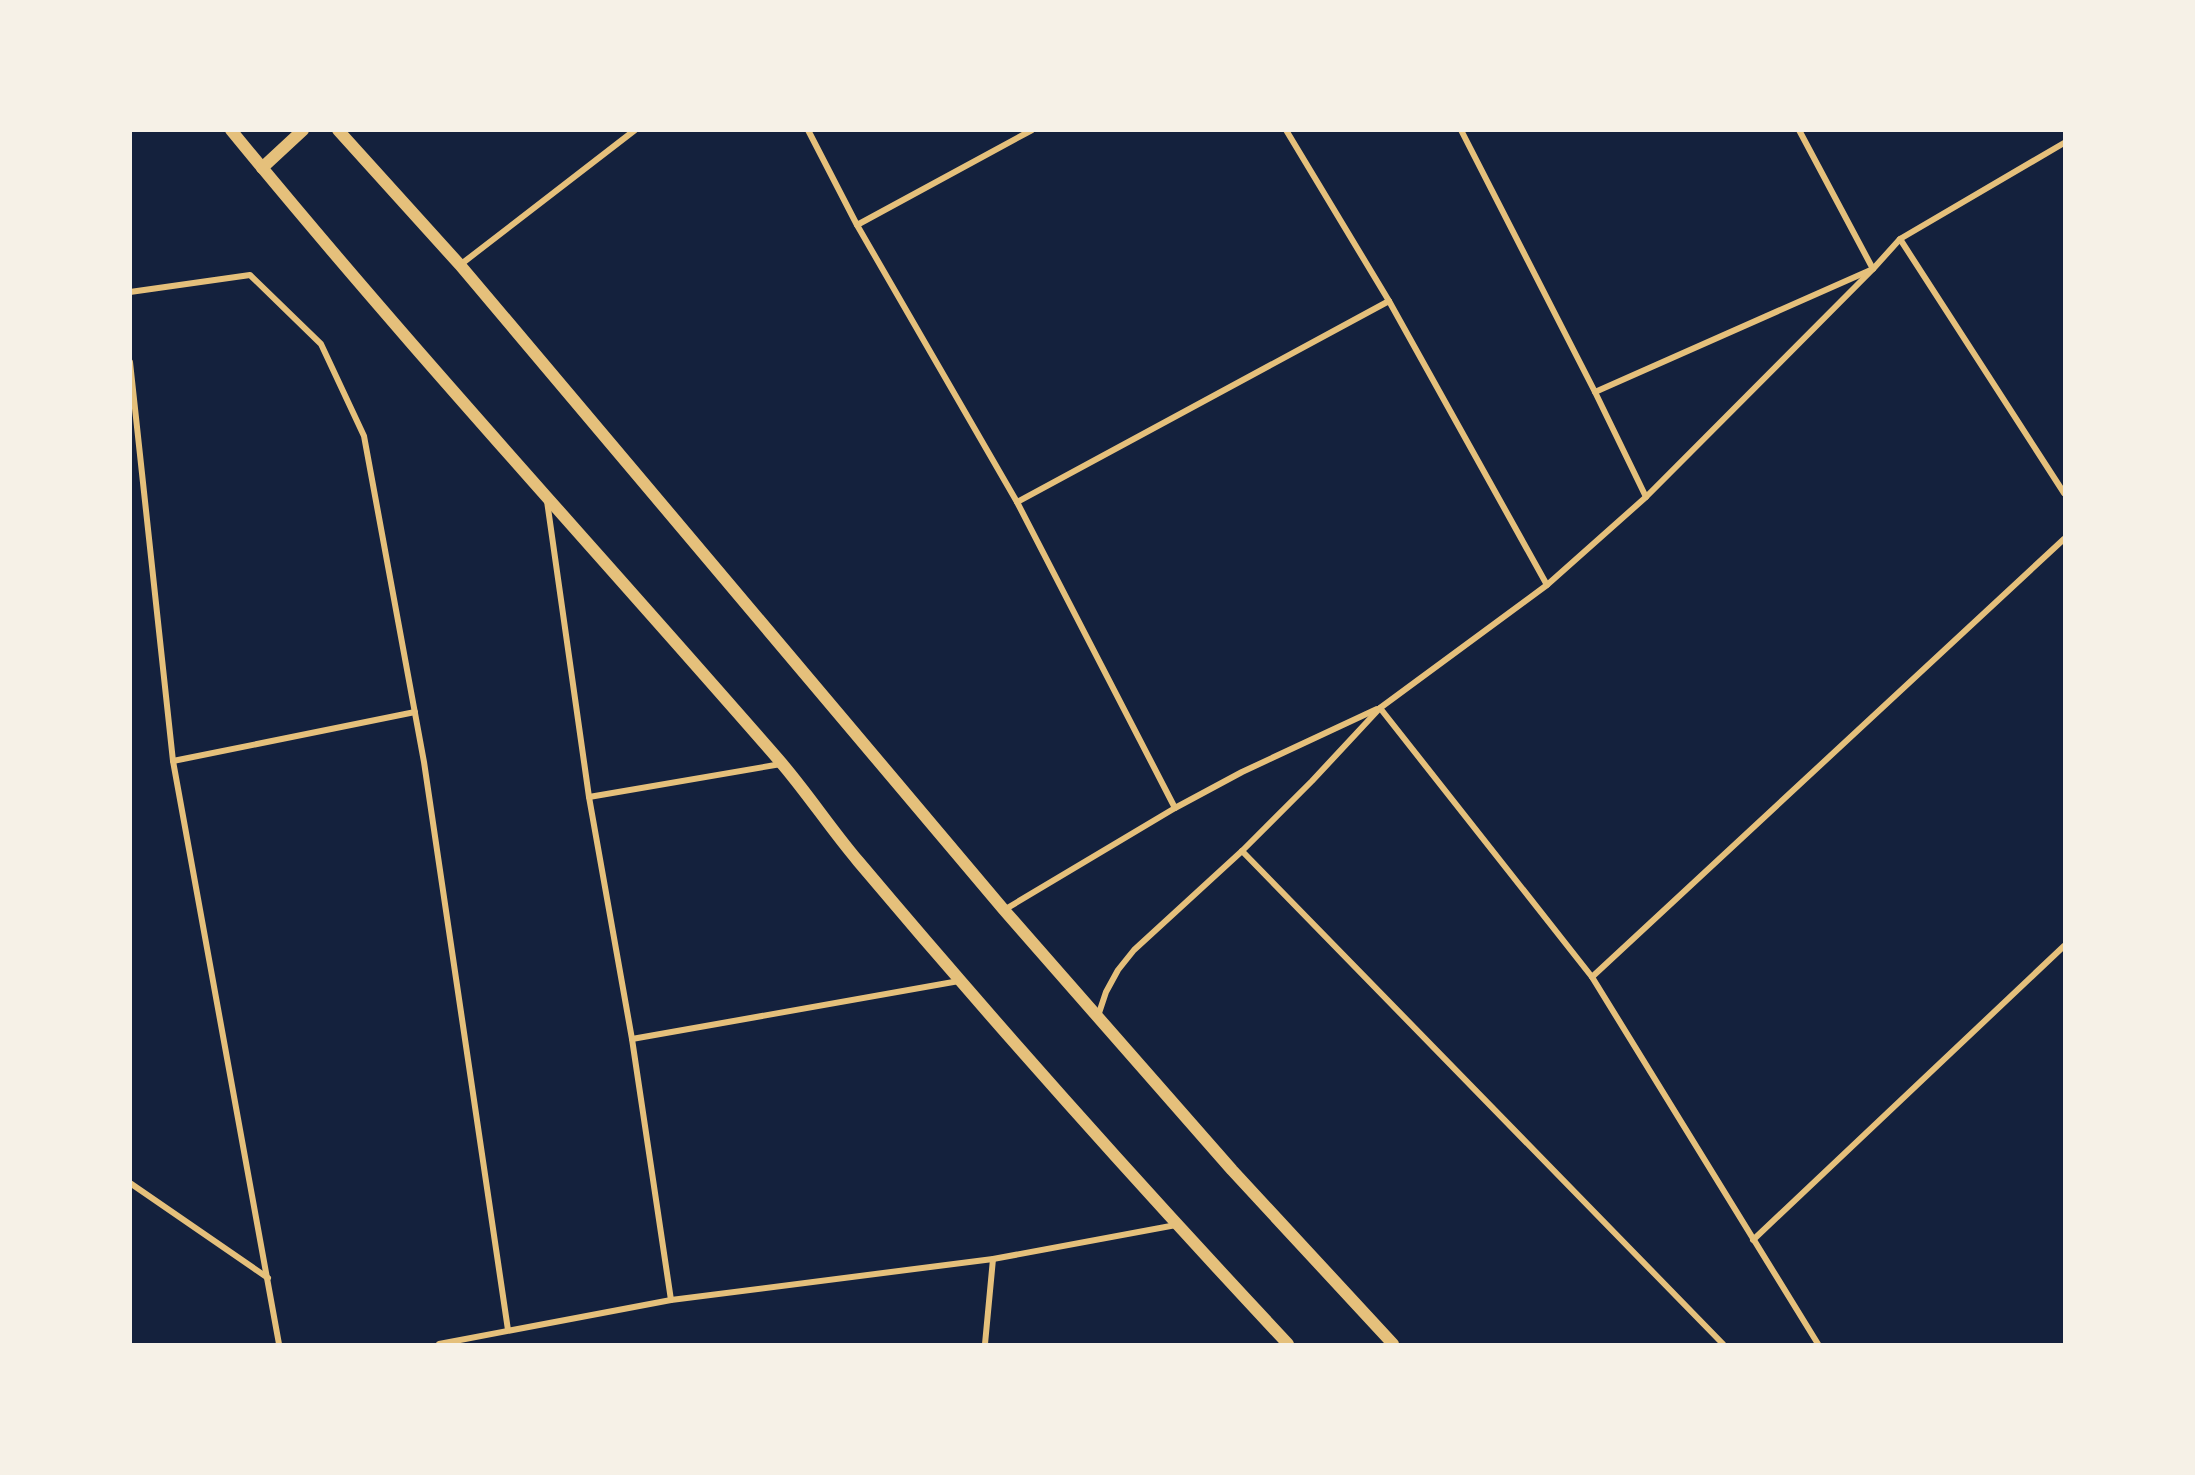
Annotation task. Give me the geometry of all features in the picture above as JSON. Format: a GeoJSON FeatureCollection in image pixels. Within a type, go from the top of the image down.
{"type":"FeatureCollection","features":[{"type":"Feature","properties":{"kind":"main road"},"geometry":{"type":"LineString","coordinates":[[231,130],[546,498],[782,763],[856,858],[962,981],[1176,1225],[1288,1344]]}},
{"type":"Feature","properties":{"kind":"main road"},"geometry":{"type":"LineString","coordinates":[[262,168],[303,130]]}},
{"type":"Feature","properties":{"kind":"main road"},"geometry":{"type":"LineString","coordinates":[[338,130],[460,265],[1004,910],[1232,1170],[1393,1344]]}},
{"type":"Feature","properties":{"kind":"street"},"geometry":{"type":"LineString","coordinates":[[460,265],[635,130]]}},
{"type":"Feature","properties":{"kind":"street"},"geometry":{"type":"LineString","coordinates":[[808,130],[857,225],[1017,502],[1175,808]]}},
{"type":"Feature","properties":{"kind":"street"},"geometry":{"type":"LineString","coordinates":[[857,225],[1032,130]]}},
{"type":"Feature","properties":{"kind":"street"},"geometry":{"type":"LineString","coordinates":[[1286,130],[1389,301],[1547,585]]}},
{"type":"Feature","properties":{"kind":"street"},"geometry":{"type":"LineString","coordinates":[[1461,130],[1646,497]]}},
{"type":"Feature","properties":{"kind":"street"},"geometry":{"type":"LineString","coordinates":[[1799,130],[1873,269]]}},
{"type":"Feature","properties":{"kind":"street"},"geometry":{"type":"LineString","coordinates":[[1098,1017],[1106,992],[1118,970],[1134,950],[1242,851],[1380,708],[1547,585],[1646,497],[1873,269],[1900,239],[2064,143]]}},
{"type":"Feature","properties":{"kind":"street"},"geometry":{"type":"LineString","coordinates":[[1900,239],[2064,493]]}},
{"type":"Feature","properties":{"kind":"street"},"geometry":{"type":"LineString","coordinates":[[1595,392],[1873,269]]}},
{"type":"Feature","properties":{"kind":"street"},"geometry":{"type":"LineString","coordinates":[[130,292],[250,274],[321,344],[364,436],[424,762],[508,1330]]}},
{"type":"Feature","properties":{"kind":"street"},"geometry":{"type":"LineString","coordinates":[[1017,502],[1389,301]]}},
{"type":"Feature","properties":{"kind":"street"},"geometry":{"type":"LineString","coordinates":[[130,362],[173,761],[279,1344]]}},
{"type":"Feature","properties":{"kind":"street"},"geometry":{"type":"LineString","coordinates":[[546,498],[589,797],[632,1039],[671,1300]]}},
{"type":"Feature","properties":{"kind":"street"},"geometry":{"type":"LineString","coordinates":[[1592,977],[2064,539]]}},
{"type":"Feature","properties":{"kind":"street"},"geometry":{"type":"LineString","coordinates":[[1004,910],[1175,808],[1252,767],[1380,708]]}},
{"type":"Feature","properties":{"kind":"street"},"geometry":{"type":"LineString","coordinates":[[1380,708],[1592,977],[1818,1344]]}},
{"type":"Feature","properties":{"kind":"street"},"geometry":{"type":"LineString","coordinates":[[173,761],[415,712]]}},
{"type":"Feature","properties":{"kind":"street"},"geometry":{"type":"LineString","coordinates":[[589,797],[782,763]]}},
{"type":"Feature","properties":{"kind":"street"},"geometry":{"type":"LineString","coordinates":[[1242,851],[1723,1344]]}},
{"type":"Feature","properties":{"kind":"street"},"geometry":{"type":"LineString","coordinates":[[1752,1240],[2064,946]]}},
{"type":"Feature","properties":{"kind":"street"},"geometry":{"type":"LineString","coordinates":[[632,1039],[962,981]]}},
{"type":"Feature","properties":{"kind":"street"},"geometry":{"type":"LineString","coordinates":[[130,1183],[268,1278]]}},
{"type":"Feature","properties":{"kind":"street"},"geometry":{"type":"LineString","coordinates":[[439,1344],[671,1300],[993,1259],[1176,1225]]}},
{"type":"Feature","properties":{"kind":"street"},"geometry":{"type":"LineString","coordinates":[[985,1344],[993,1259]]}}]}
